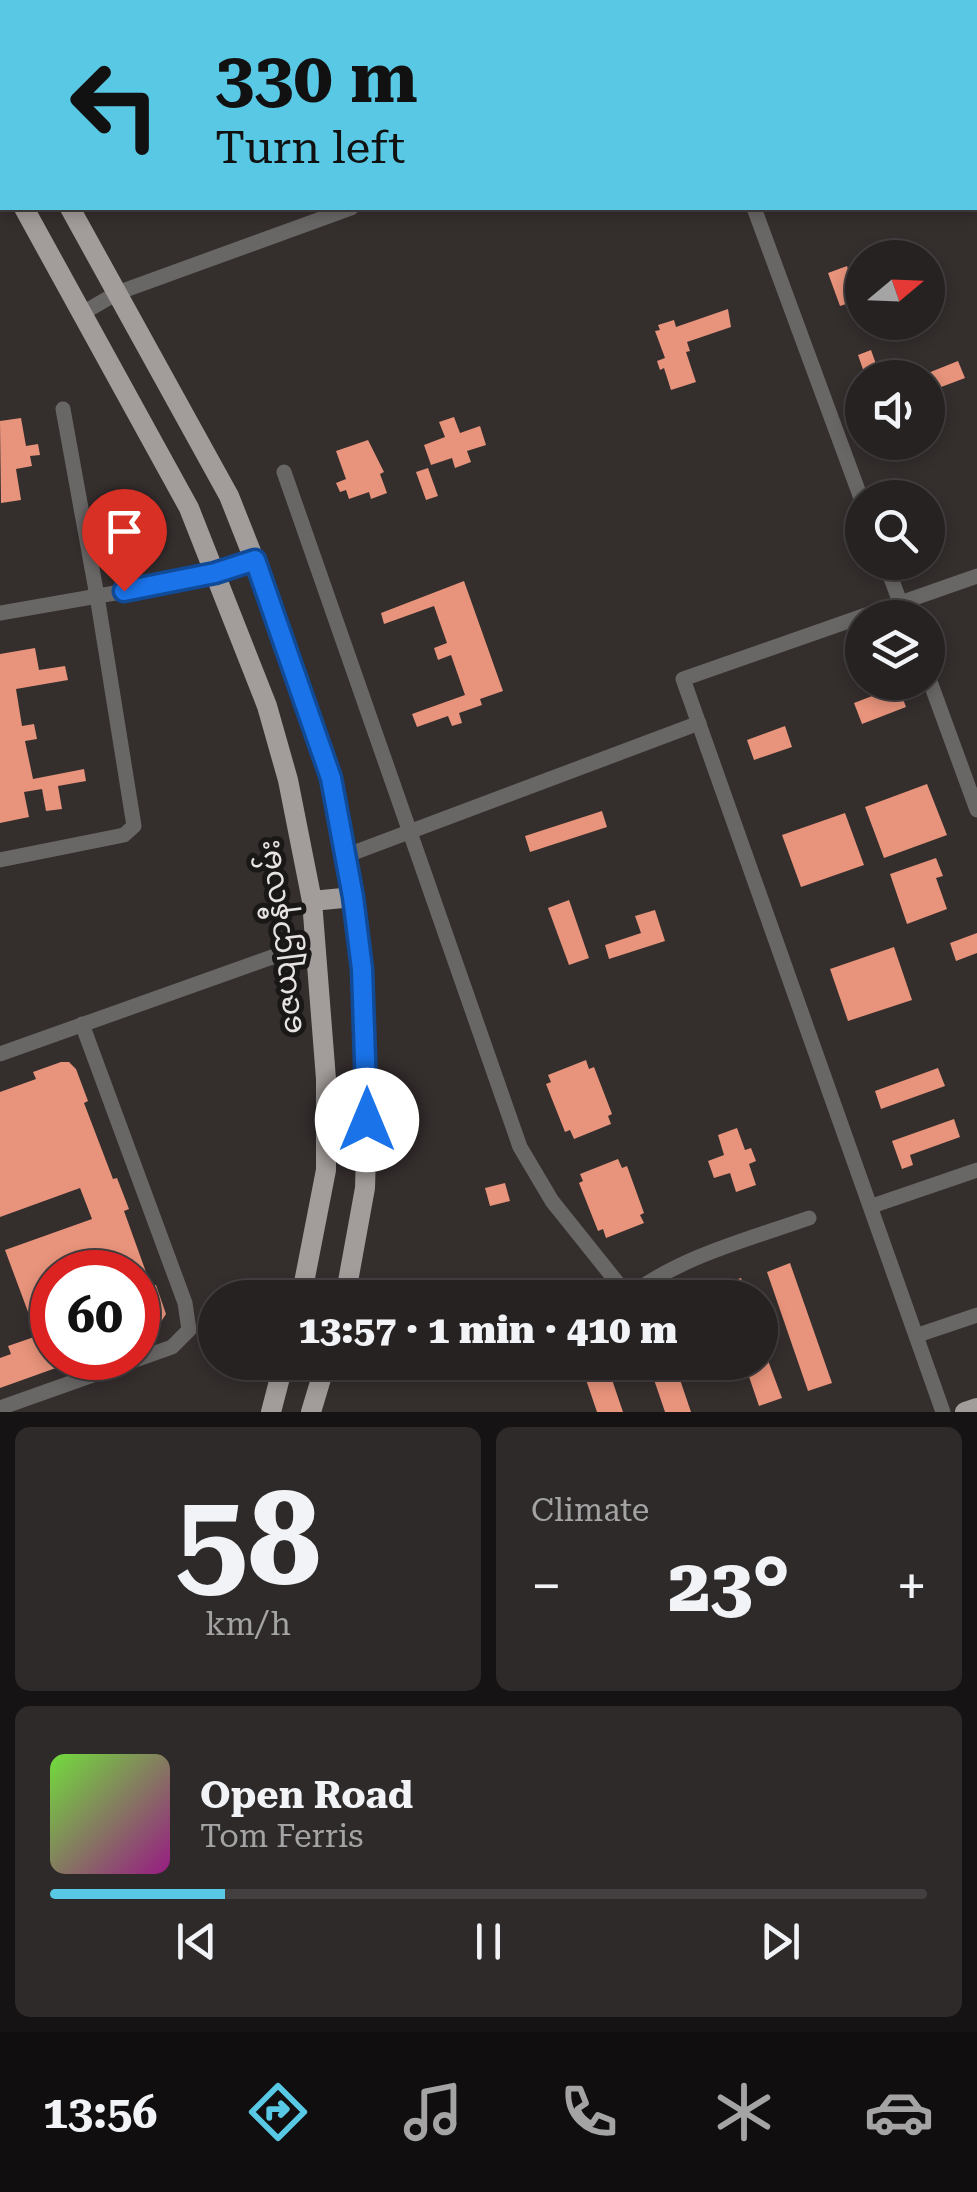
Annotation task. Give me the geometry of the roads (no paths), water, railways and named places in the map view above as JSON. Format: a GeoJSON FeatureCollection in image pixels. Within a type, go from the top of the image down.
{"type":"FeatureCollection","features":[{"type":"Feature","properties":{"kind":"main road","name":"ဇေယျဌာနီလမ်း"},"geometry":{"type":"LineString","coordinates":[[25,210],[190,508],[267,706],[288,780],[317,940],[326,1079],[326,1170],[310,1280]]}},
{"type":"Feature","properties":{"kind":"main road"},"geometry":{"type":"LineString","coordinates":[[71,210],[229,496],[331,778],[362,969],[368,1086],[364,1188],[348,1280]]}},
{"type":"Feature","properties":{"kind":"main road"},"geometry":{"type":"LineString","coordinates":[[312,901],[353,897]]}},
{"type":"Feature","properties":{"kind":"main road"},"geometry":{"type":"LineString","coordinates":[[270,1412],[279,1380]]}},
{"type":"Feature","properties":{"kind":"main road"},"geometry":{"type":"LineString","coordinates":[[312,1412],[321,1380]]}},
{"type":"Feature","properties":{"kind":"main road"},"geometry":{"type":"LineString","coordinates":[[965,1412],[977,1408]]}},
{"type":"Feature","properties":{"kind":"street"},"geometry":{"type":"LineString","coordinates":[[82,314],[117,292],[345,210]]}},
{"type":"Feature","properties":{"kind":"street"},"geometry":{"type":"LineString","coordinates":[[755,210],[854,480]]}},
{"type":"Feature","properties":{"kind":"street"},"geometry":{"type":"LineString","coordinates":[[0,860],[124,836],[134,826],[62,409]]}},
{"type":"Feature","properties":{"kind":"street"},"geometry":{"type":"LineString","coordinates":[[284,472],[520,1147],[552,1201],[614,1280]]}},
{"type":"Feature","properties":{"kind":"street"},"geometry":{"type":"LineString","coordinates":[[0,613],[215,573],[255,560]]}},
{"type":"Feature","properties":{"kind":"street"},"geometry":{"type":"LineString","coordinates":[[925,600],[977,576]]}},
{"type":"Feature","properties":{"kind":"street"},"geometry":{"type":"LineString","coordinates":[[845,628],[684,679],[943,1412]]}},
{"type":"Feature","properties":{"kind":"street"},"geometry":{"type":"LineString","coordinates":[[937,700],[977,810]]}},
{"type":"Feature","properties":{"kind":"street"},"geometry":{"type":"LineString","coordinates":[[345,856],[699,723]]}},
{"type":"Feature","properties":{"kind":"street"},"geometry":{"type":"LineString","coordinates":[[0,1054],[317,940]]}},
{"type":"Feature","properties":{"kind":"street"},"geometry":{"type":"LineString","coordinates":[[0,1408],[172,1347],[189,1330],[185,1303],[82,1024]]}},
{"type":"Feature","properties":{"kind":"street"},"geometry":{"type":"LineString","coordinates":[[872,1206],[977,1170]]}},
{"type":"Feature","properties":{"kind":"street"},"geometry":{"type":"LineString","coordinates":[[648,1280],[701,1256],[808,1218]]}},
{"type":"Feature","properties":{"kind":"street"},"geometry":{"type":"LineString","coordinates":[[918,1335],[977,1315]]}}]}
